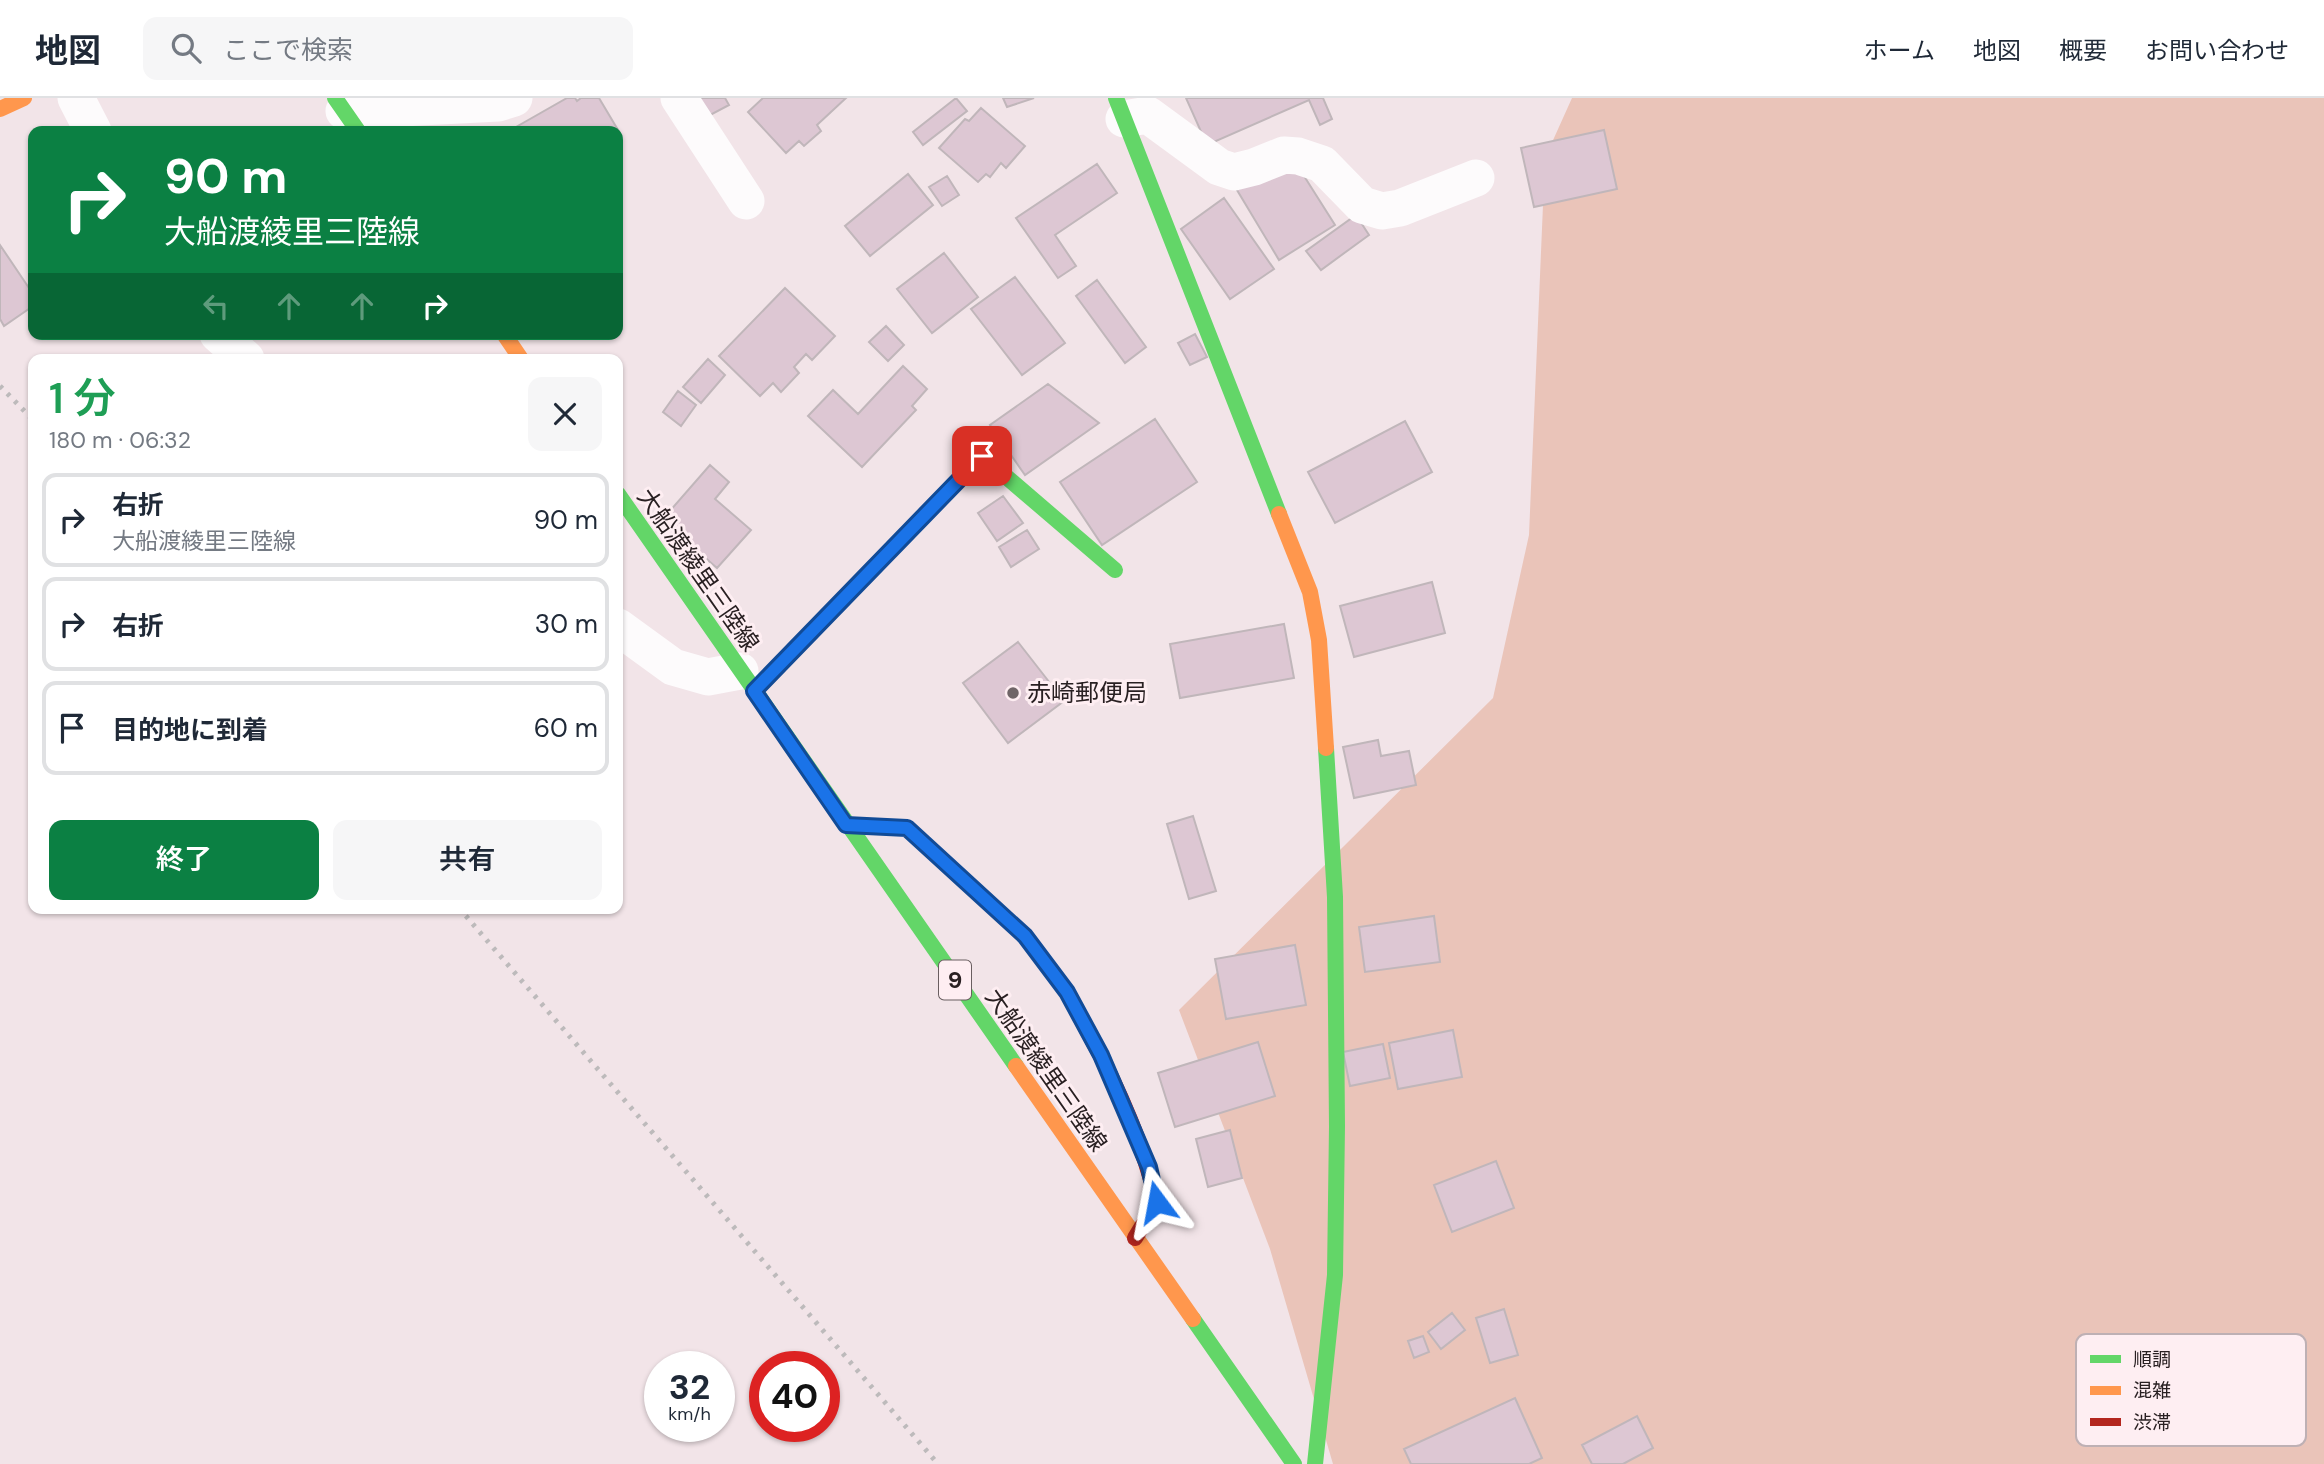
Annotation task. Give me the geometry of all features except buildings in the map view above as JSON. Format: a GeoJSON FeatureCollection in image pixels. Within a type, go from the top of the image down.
{"type":"FeatureCollection","features":[{"type":"Feature","properties":{"kind":"street"},"geometry":{"type":"LineString","coordinates":[[0,108],[24,98]]}},
{"type":"Feature","properties":{"kind":"street"},"geometry":{"type":"LineString","coordinates":[[76,98],[90,126]]}},
{"type":"Feature","properties":{"kind":"street"},"geometry":{"type":"LineString","coordinates":[[346,113],[498,103],[514,98]]}},
{"type":"Feature","properties":{"kind":"street"},"geometry":{"type":"LineString","coordinates":[[679,98],[746,201]]}},
{"type":"Feature","properties":{"kind":"street"},"geometry":{"type":"LineString","coordinates":[[1120,109],[1148,115],[1219,167],[1234,172],[1283,155],[1298,156],[1322,164],[1362,205],[1381,211],[1400,208],[1476,178]]}},
{"type":"Feature","properties":{"kind":"street"},"geometry":{"type":"LineString","coordinates":[[1120,109],[1310,592],[1319,640],[1335,897],[1336,1126],[1335,1275],[1315,1464]]}},
{"type":"Feature","properties":{"kind":"street"},"geometry":{"type":"LineString","coordinates":[[225,340],[240,354]]}},
{"type":"Feature","properties":{"kind":"street"},"geometry":{"type":"LineString","coordinates":[[623,631],[673,667],[708,677],[747,681],[982,456],[1115,570]]}},
{"type":"Feature","properties":{"kind":"street","name":"大船渡綾里三陸線"},"geometry":{"type":"LineString","coordinates":[[623,501],[846,825],[1294,1464]]}},
{"type":"Feature","properties":{"kind":"street"},"geometry":{"type":"LineString","coordinates":[[846,825],[907,828],[1025,936],[1067,992],[1101,1055],[1149,1167],[1157,1202],[1135,1238]]}},
{"type":"Feature","properties":{"kind":"shaded area"},"geometry":{"type":"Polygon","coordinates":[[[1572,98],[2324,98],[2324,1464],[1333,1464],[1270,1249],[1179,1010],[1493,698],[1529,535],[1545,158],[1572,98]]]}},
{"type":"Feature","properties":{"kind":"railway"},"geometry":{"type":"LineString","coordinates":[[0,386],[28,415]]}},
{"type":"Feature","properties":{"kind":"railway"},"geometry":{"type":"LineString","coordinates":[[464,914],[938,1464]]}},
{"type":"Feature","properties":{"kind":"traffic: fast"},"geometry":{"type":"LineString","coordinates":[[335,98],[355,126]]}},
{"type":"Feature","properties":{"kind":"traffic: fast"},"geometry":{"type":"LineString","coordinates":[[1116,98],[1279,514]]}},
{"type":"Feature","properties":{"kind":"traffic: fast"},"geometry":{"type":"LineString","coordinates":[[912,528],[982,456],[1115,570]]}},
{"type":"Feature","properties":{"kind":"traffic: fast"},"geometry":{"type":"LineString","coordinates":[[623,501],[1016,1066]]}},
{"type":"Feature","properties":{"kind":"traffic: fast"},"geometry":{"type":"LineString","coordinates":[[1315,1464],[1335,1275],[1335,897],[1326,748]]}},
{"type":"Feature","properties":{"kind":"traffic: fast"},"geometry":{"type":"LineString","coordinates":[[1193,1319],[1294,1464]]}},
{"type":"Feature","properties":{"kind":"traffic: slow"},"geometry":{"type":"LineString","coordinates":[[0,109],[24,98]]}},
{"type":"Feature","properties":{"kind":"traffic: slow"},"geometry":{"type":"LineString","coordinates":[[508,340],[518,354]]}},
{"type":"Feature","properties":{"kind":"traffic: slow"},"geometry":{"type":"LineString","coordinates":[[1279,514],[1310,592],[1319,640],[1326,748]]}},
{"type":"Feature","properties":{"kind":"traffic: slow"},"geometry":{"type":"LineString","coordinates":[[754,692],[912,528]]}},
{"type":"Feature","properties":{"kind":"traffic: slow"},"geometry":{"type":"LineString","coordinates":[[847,825],[907,828],[1025,936],[1067,992],[1087,1030]]}},
{"type":"Feature","properties":{"kind":"traffic: slow"},"geometry":{"type":"LineString","coordinates":[[1016,1066],[1193,1319]]}},
{"type":"Feature","properties":{"kind":"traffic: jam"},"geometry":{"type":"LineString","coordinates":[[1087,1030],[1128,1114],[1157,1202],[1135,1238]]}},
{"type":"Feature","properties":{"kind":"place","name":"赤崎郵便局"},"geometry":{"type":"Point","coordinates":[1013,693]}},
{"type":"Feature","properties":{"kind":"route"},"geometry":{"type":"LineString","coordinates":[[982,456],[754,691],[846,825],[907,828],[1025,936],[1067,992],[1101,1055],[1149,1167],[1157,1202]]}}]}
